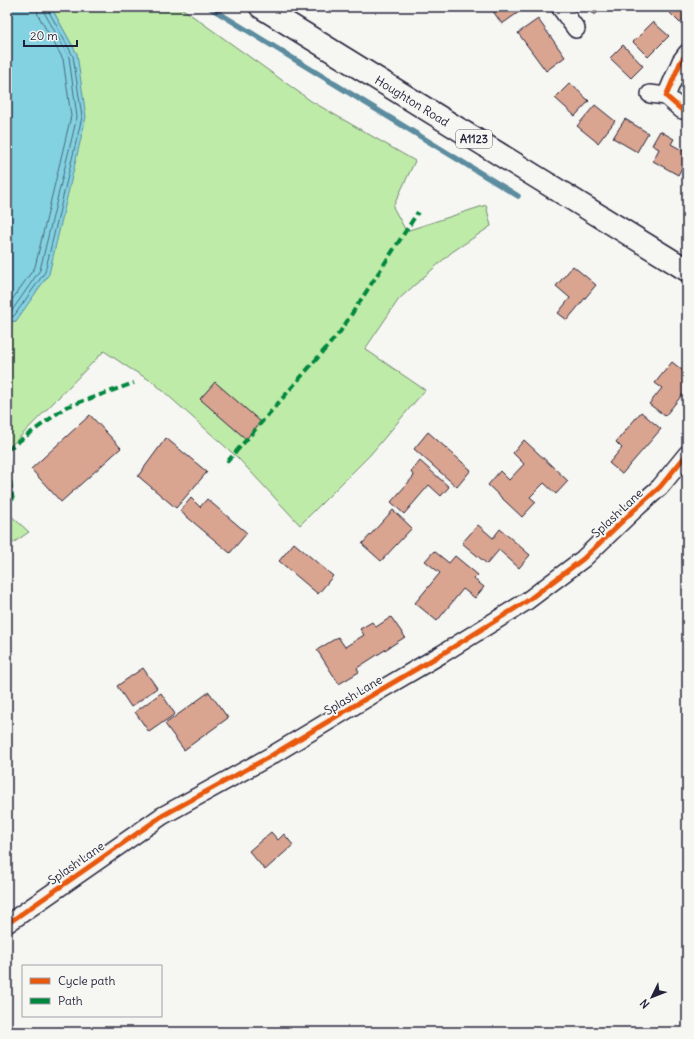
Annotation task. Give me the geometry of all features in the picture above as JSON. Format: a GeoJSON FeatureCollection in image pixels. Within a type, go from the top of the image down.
{"type":"FeatureCollection","features":[{"type":"Feature","properties":{"kind":"main road","name":"Houghton Road"},"geometry":{"type":"LineString","coordinates":[[261,7],[687,270]]}},
{"type":"Feature","properties":{"kind":"street"},"geometry":{"type":"LineString","coordinates":[[560,7],[576,29]]}},
{"type":"Feature","properties":{"kind":"street"},"geometry":{"type":"LineString","coordinates":[[682,110],[658,95],[687,53]]}},
{"type":"Feature","properties":{"kind":"street","name":"Splash Lane"},"geometry":{"type":"LineString","coordinates":[[7,924],[162,816],[269,757],[442,654],[527,601],[583,559],[660,486],[687,454]]}},
{"type":"Feature","properties":{"kind":"green space"},"geometry":{"type":"Polygon","coordinates":[[[51,7],[180,7],[311,101],[415,161],[393,207],[406,231],[486,205],[491,226],[452,252],[399,299],[365,349],[425,390],[370,455],[300,525],[238,458],[153,382],[104,351],[7,450],[7,322],[16,321],[77,54],[51,7]]]}},
{"type":"Feature","properties":{"kind":"green space"},"geometry":{"type":"Polygon","coordinates":[[[7,512],[29,532],[7,547],[7,512]]]}},
{"type":"Feature","properties":{"kind":"water"},"geometry":{"type":"Polygon","coordinates":[[[7,7],[51,7],[77,54],[86,117],[49,274],[16,321],[7,322],[7,7]]]}},
{"type":"Feature","properties":{"kind":"building"},"geometry":{"type":"Polygon","coordinates":[[[490,7],[515,7],[519,12],[502,24],[490,7]]]}},
{"type":"Feature","properties":{"kind":"building"},"geometry":{"type":"Polygon","coordinates":[[[589,7],[605,7],[594,15],[589,7]]]}},
{"type":"Feature","properties":{"kind":"building"},"geometry":{"type":"Polygon","coordinates":[[[664,7],[687,7],[687,16],[680,23],[664,7]]]}},
{"type":"Feature","properties":{"kind":"building"},"geometry":{"type":"Polygon","coordinates":[[[538,19],[565,57],[546,71],[518,33],[538,19]]]}},
{"type":"Feature","properties":{"kind":"building"},"geometry":{"type":"Polygon","coordinates":[[[653,22],[669,36],[648,57],[633,42],[653,22]]]}},
{"type":"Feature","properties":{"kind":"building"},"geometry":{"type":"Polygon","coordinates":[[[623,45],[643,66],[631,78],[610,58],[623,45]]]}},
{"type":"Feature","properties":{"kind":"building"},"geometry":{"type":"Polygon","coordinates":[[[570,83],[589,101],[575,116],[555,98],[570,83]]]}},
{"type":"Feature","properties":{"kind":"building"},"geometry":{"type":"Polygon","coordinates":[[[595,105],[615,121],[598,143],[577,126],[595,105]]]}},
{"type":"Feature","properties":{"kind":"building"},"geometry":{"type":"Polygon","coordinates":[[[625,119],[648,133],[637,152],[613,138],[625,119]]]}},
{"type":"Feature","properties":{"kind":"building"},"geometry":{"type":"Polygon","coordinates":[[[660,131],[674,139],[671,144],[687,153],[687,159],[678,175],[653,161],[659,149],[652,145],[660,131]]]}},
{"type":"Feature","properties":{"kind":"building"},"geometry":{"type":"Polygon","coordinates":[[[685,176],[687,176],[687,195],[684,194],[685,176]]]}},
{"type":"Feature","properties":{"kind":"building"},"geometry":{"type":"Polygon","coordinates":[[[573,266],[596,285],[567,320],[558,313],[570,298],[556,286],[573,266]]]}},
{"type":"Feature","properties":{"kind":"building"},"geometry":{"type":"Polygon","coordinates":[[[672,362],[687,374],[687,389],[665,416],[649,404],[662,388],[655,383],[672,362]]]}},
{"type":"Feature","properties":{"kind":"building"},"geometry":{"type":"Polygon","coordinates":[[[215,382],[261,422],[246,439],[200,399],[215,382]]]}},
{"type":"Feature","properties":{"kind":"building"},"geometry":{"type":"Polygon","coordinates":[[[641,412],[661,429],[622,474],[609,463],[622,448],[616,442],[641,412]]]}},
{"type":"Feature","properties":{"kind":"building"},"geometry":{"type":"Polygon","coordinates":[[[90,415],[121,448],[61,502],[31,469],[90,415]]]}},
{"type":"Feature","properties":{"kind":"building"},"geometry":{"type":"Polygon","coordinates":[[[428,432],[471,470],[457,487],[414,449],[428,432]]]}},
{"type":"Feature","properties":{"kind":"building"},"geometry":{"type":"Polygon","coordinates":[[[166,438],[207,472],[176,508],[138,476],[166,438]]]}},
{"type":"Feature","properties":{"kind":"building"},"geometry":{"type":"Polygon","coordinates":[[[524,440],[568,481],[556,494],[544,483],[530,497],[536,502],[522,517],[488,485],[500,471],[509,480],[524,464],[513,453],[524,440]]]}},
{"type":"Feature","properties":{"kind":"building"},"geometry":{"type":"Polygon","coordinates":[[[420,461],[449,487],[441,496],[429,485],[404,514],[391,502],[414,476],[411,472],[420,461]]]}},
{"type":"Feature","properties":{"kind":"building"},"geometry":{"type":"Polygon","coordinates":[[[191,498],[200,507],[207,499],[247,533],[230,553],[180,511],[191,498]]]}},
{"type":"Feature","properties":{"kind":"building"},"geometry":{"type":"Polygon","coordinates":[[[393,510],[412,528],[381,561],[362,544],[393,510]]]}},
{"type":"Feature","properties":{"kind":"building"},"geometry":{"type":"Polygon","coordinates":[[[478,525],[493,538],[500,529],[530,555],[519,568],[499,550],[487,564],[462,543],[478,525]]]}},
{"type":"Feature","properties":{"kind":"building"},"geometry":{"type":"Polygon","coordinates":[[[294,543],[333,576],[318,594],[279,561],[294,543]]]}},
{"type":"Feature","properties":{"kind":"building"},"geometry":{"type":"Polygon","coordinates":[[[434,551],[449,563],[455,556],[478,575],[474,579],[484,587],[475,598],[463,589],[437,621],[415,603],[440,573],[425,561],[434,551]]]}},
{"type":"Feature","properties":{"kind":"building"},"geometry":{"type":"Polygon","coordinates":[[[391,617],[405,637],[357,668],[359,672],[339,684],[317,650],[338,637],[345,647],[364,635],[360,629],[372,622],[376,627],[391,617]]]}},
{"type":"Feature","properties":{"kind":"building"},"geometry":{"type":"Polygon","coordinates":[[[143,668],[157,688],[131,707],[117,686],[143,668]]]}},
{"type":"Feature","properties":{"kind":"building"},"geometry":{"type":"Polygon","coordinates":[[[209,692],[228,718],[184,750],[165,724],[209,692]]]}},
{"type":"Feature","properties":{"kind":"building"},"geometry":{"type":"Polygon","coordinates":[[[161,693],[175,714],[149,732],[135,712],[161,693]]]}},
{"type":"Feature","properties":{"kind":"building"},"geometry":{"type":"Polygon","coordinates":[[[271,832],[278,840],[284,834],[293,845],[265,870],[249,851],[271,832]]]}},
{"type":"Feature","properties":{"kind":"waterway"},"geometry":{"type":"LineString","coordinates":[[209,7],[518,196]]}},
{"type":"Feature","properties":{"kind":"marked path"},"geometry":{"type":"LineString","coordinates":[[227,462],[340,332],[418,212]]}},
{"type":"Feature","properties":{"kind":"marked path"},"geometry":{"type":"LineString","coordinates":[[7,450],[66,407],[134,383]]}},
{"type":"Feature","properties":{"kind":"marked path"},"geometry":{"type":"LineString","coordinates":[[7,457],[13,502],[7,508]]}},
{"type":"Feature","properties":{"kind":"cycle path"},"geometry":{"type":"LineString","coordinates":[[682,110],[666,96],[681,61],[687,53]]}},
{"type":"Feature","properties":{"kind":"cycle path"},"geometry":{"type":"LineString","coordinates":[[7,924],[162,816],[269,757],[442,654],[527,601],[583,559],[660,487],[687,454]]}}]}
